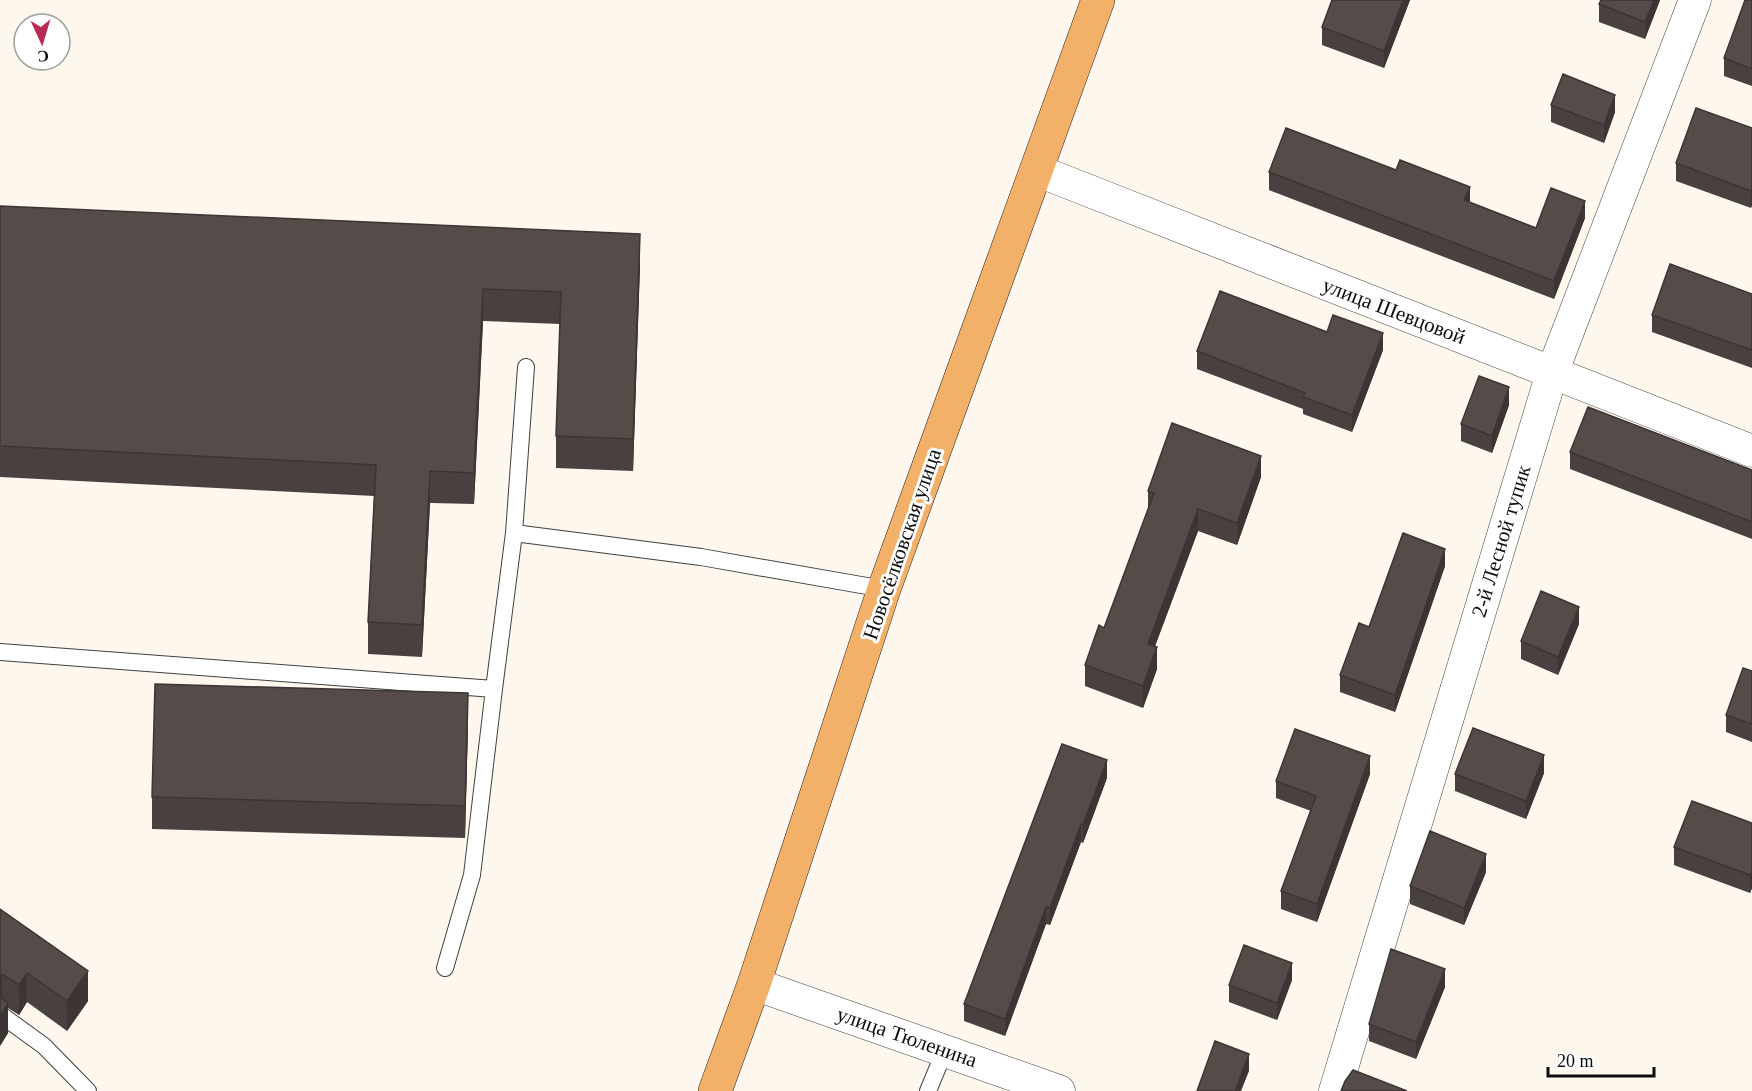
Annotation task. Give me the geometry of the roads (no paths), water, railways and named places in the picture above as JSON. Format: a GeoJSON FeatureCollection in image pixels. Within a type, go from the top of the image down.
{"type":"FeatureCollection","features":[{"type":"Feature","properties":{"kind":"main road","name":"Новосёлковская улица"},"geometry":{"type":"LineString","coordinates":[[715,1091],[754,984],[884,589],[1098,0]]}},
{"type":"Feature","properties":{"kind":"street","name":"2-й Лесной тупик"},"geometry":{"type":"LineString","coordinates":[[1335,1091],[1552,373],[1695,0]]}},
{"type":"Feature","properties":{"kind":"street","name":"улица Шевцовой"},"geometry":{"type":"LineString","coordinates":[[1036,170],[1752,451]]}},
{"type":"Feature","properties":{"kind":"street","name":"улица Тюленина"},"geometry":{"type":"LineString","coordinates":[[754,984],[1059,1091]]}},
{"type":"Feature","properties":{"kind":"lane"},"geometry":{"type":"LineString","coordinates":[[445,968],[472,875],[514,533],[526,367]]}},
{"type":"Feature","properties":{"kind":"lane"},"geometry":{"type":"LineString","coordinates":[[514,533],[701,557],[884,589]]}},
{"type":"Feature","properties":{"kind":"lane"},"geometry":{"type":"LineString","coordinates":[[0,652],[494,689]]}},
{"type":"Feature","properties":{"kind":"lane"},"geometry":{"type":"LineString","coordinates":[[0,1014],[44,1046],[88,1091]]}},
{"type":"Feature","properties":{"kind":"lane"},"geometry":{"type":"LineString","coordinates":[[928,1091],[945,1050]]}}]}
